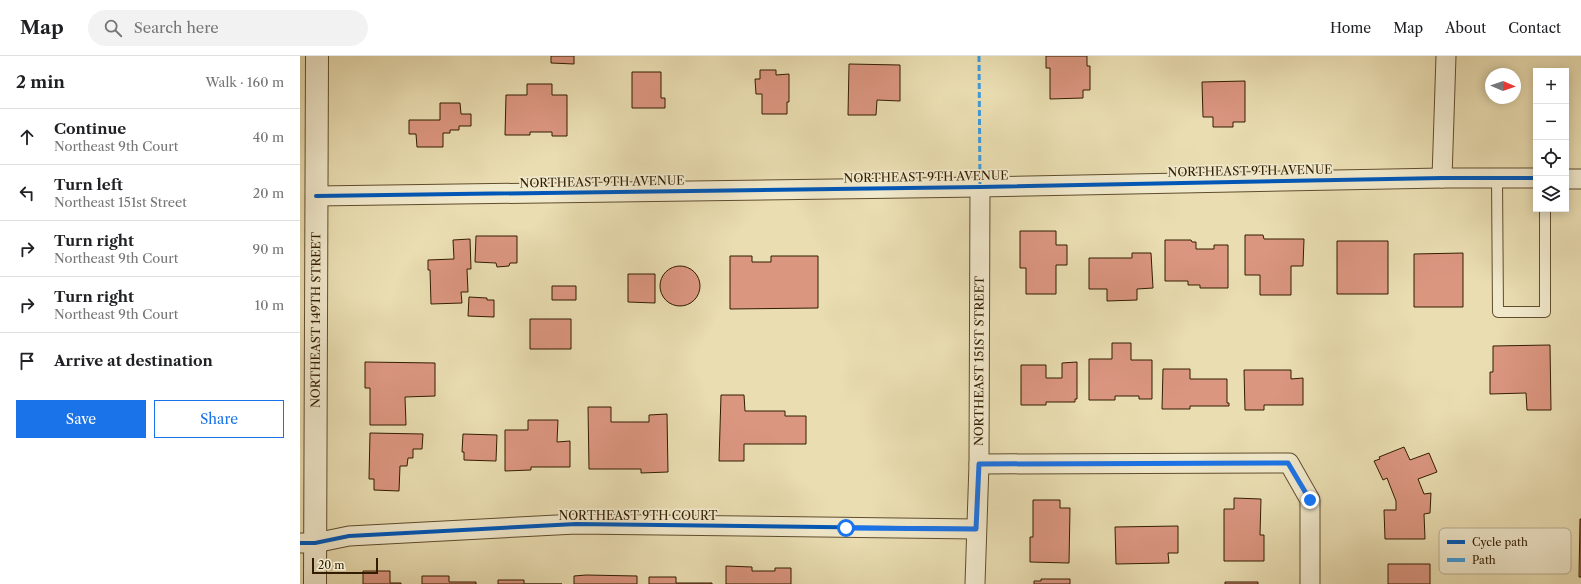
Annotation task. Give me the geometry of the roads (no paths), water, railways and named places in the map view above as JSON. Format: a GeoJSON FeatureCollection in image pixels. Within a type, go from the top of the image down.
{"type":"FeatureCollection","features":[{"type":"Feature","properties":{"kind":"street","name":"NORTHEAST 149TH STREET"},"geometry":{"type":"LineString","coordinates":[[315,584],[308,543],[316,196],[317,56]]}},
{"type":"Feature","properties":{"kind":"street"},"geometry":{"type":"LineString","coordinates":[[1442,178],[1446,56]]}},
{"type":"Feature","properties":{"kind":"street","name":"NORTHEAST 9TH AVENUE"},"geometry":{"type":"LineString","coordinates":[[316,196],[980,187],[1442,178],[1533,178]]}},
{"type":"Feature","properties":{"kind":"street"},"geometry":{"type":"LineString","coordinates":[[1569,179],[1581,179]]}},
{"type":"Feature","properties":{"kind":"street","name":"NORTHEAST 151ST STREET"},"geometry":{"type":"LineString","coordinates":[[975,584],[979,464],[980,187]]}},
{"type":"Feature","properties":{"kind":"street"},"geometry":{"type":"LineString","coordinates":[[979,464],[1288,463],[1310,500],[1310,584]]}},
{"type":"Feature","properties":{"kind":"street","name":"NORTHEAST 9TH COURT"},"geometry":{"type":"LineString","coordinates":[[308,543],[349,536],[576,524],[976,529]]}},
{"type":"Feature","properties":{"kind":"lane"},"geometry":{"type":"LineString","coordinates":[[1497,178],[1498,312],[1545,312],[1545,212]]}}]}
